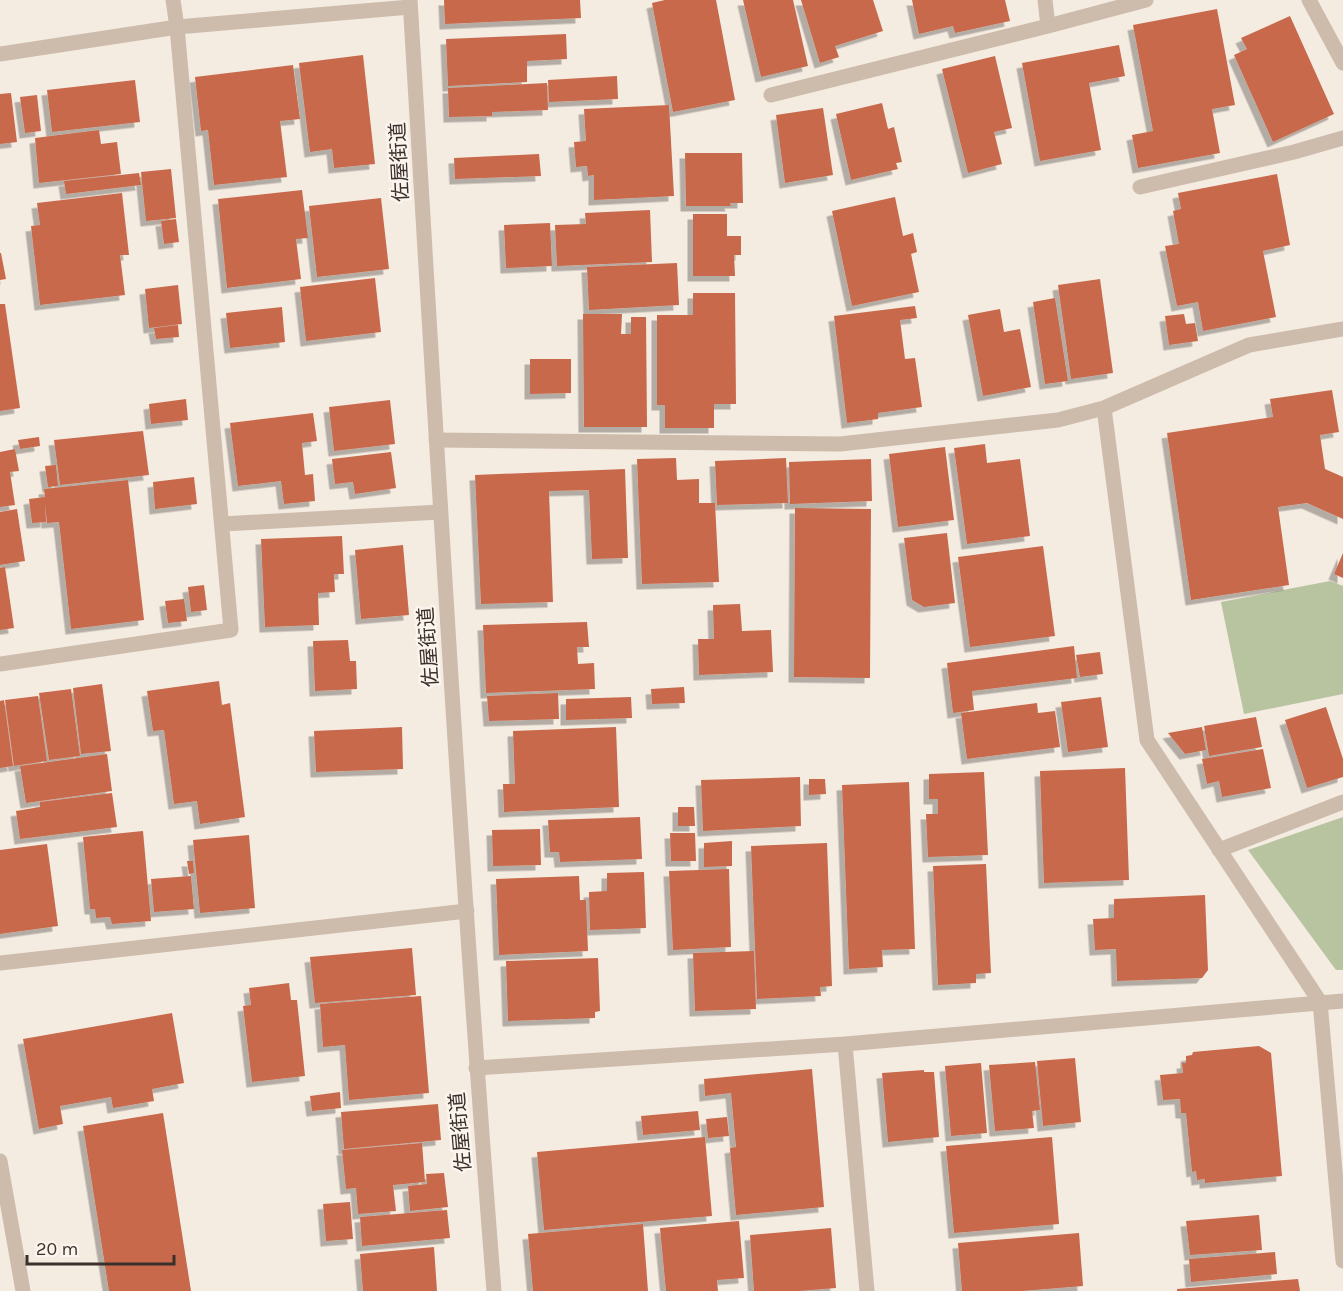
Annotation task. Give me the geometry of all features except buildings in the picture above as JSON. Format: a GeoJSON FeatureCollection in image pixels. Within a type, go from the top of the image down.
{"type":"FeatureCollection","features":[{"type":"Feature","properties":{"kind":"street"},"geometry":{"type":"LineString","coordinates":[[0,664],[231,630],[173,0]]}},
{"type":"Feature","properties":{"kind":"street"},"geometry":{"type":"LineString","coordinates":[[1045,0],[1048,26]]}},
{"type":"Feature","properties":{"kind":"street"},"geometry":{"type":"LineString","coordinates":[[771,94],[1146,0]]}},
{"type":"Feature","properties":{"kind":"street"},"geometry":{"type":"LineString","coordinates":[[1309,0],[1343,63]]}},
{"type":"Feature","properties":{"kind":"street"},"geometry":{"type":"LineString","coordinates":[[0,54],[177,27],[410,4]]}},
{"type":"Feature","properties":{"kind":"street","name":"佐屋街道"},"geometry":{"type":"LineString","coordinates":[[410,4],[476,1068],[494,1291]]}},
{"type":"Feature","properties":{"kind":"street"},"geometry":{"type":"LineString","coordinates":[[1140,187],[1294,152],[1343,138]]}},
{"type":"Feature","properties":{"kind":"street"},"geometry":{"type":"LineString","coordinates":[[436,440],[840,444],[1058,420],[1104,408],[1249,345],[1343,328]]}},
{"type":"Feature","properties":{"kind":"street"},"geometry":{"type":"LineString","coordinates":[[1104,408],[1147,740],[1320,1002],[1343,1261]]}},
{"type":"Feature","properties":{"kind":"street"},"geometry":{"type":"LineString","coordinates":[[222,524],[440,512]]}},
{"type":"Feature","properties":{"kind":"street"},"geometry":{"type":"LineString","coordinates":[[1219,850],[1343,802]]}},
{"type":"Feature","properties":{"kind":"street"},"geometry":{"type":"LineString","coordinates":[[0,963],[467,911]]}},
{"type":"Feature","properties":{"kind":"street"},"geometry":{"type":"LineString","coordinates":[[476,1068],[845,1044],[1343,1001]]}},
{"type":"Feature","properties":{"kind":"street"},"geometry":{"type":"LineString","coordinates":[[845,1044],[867,1291]]}},
{"type":"Feature","properties":{"kind":"street"},"geometry":{"type":"LineString","coordinates":[[0,1161],[23,1291]]}},
{"type":"Feature","properties":{"kind":"green space"},"geometry":{"type":"Polygon","coordinates":[[[1330,581],[1343,586],[1343,694],[1244,714],[1221,602],[1330,581]]]}},
{"type":"Feature","properties":{"kind":"green space"},"geometry":{"type":"Polygon","coordinates":[[[1343,817],[1343,970],[1336,970],[1248,850],[1343,817]]]}}]}
